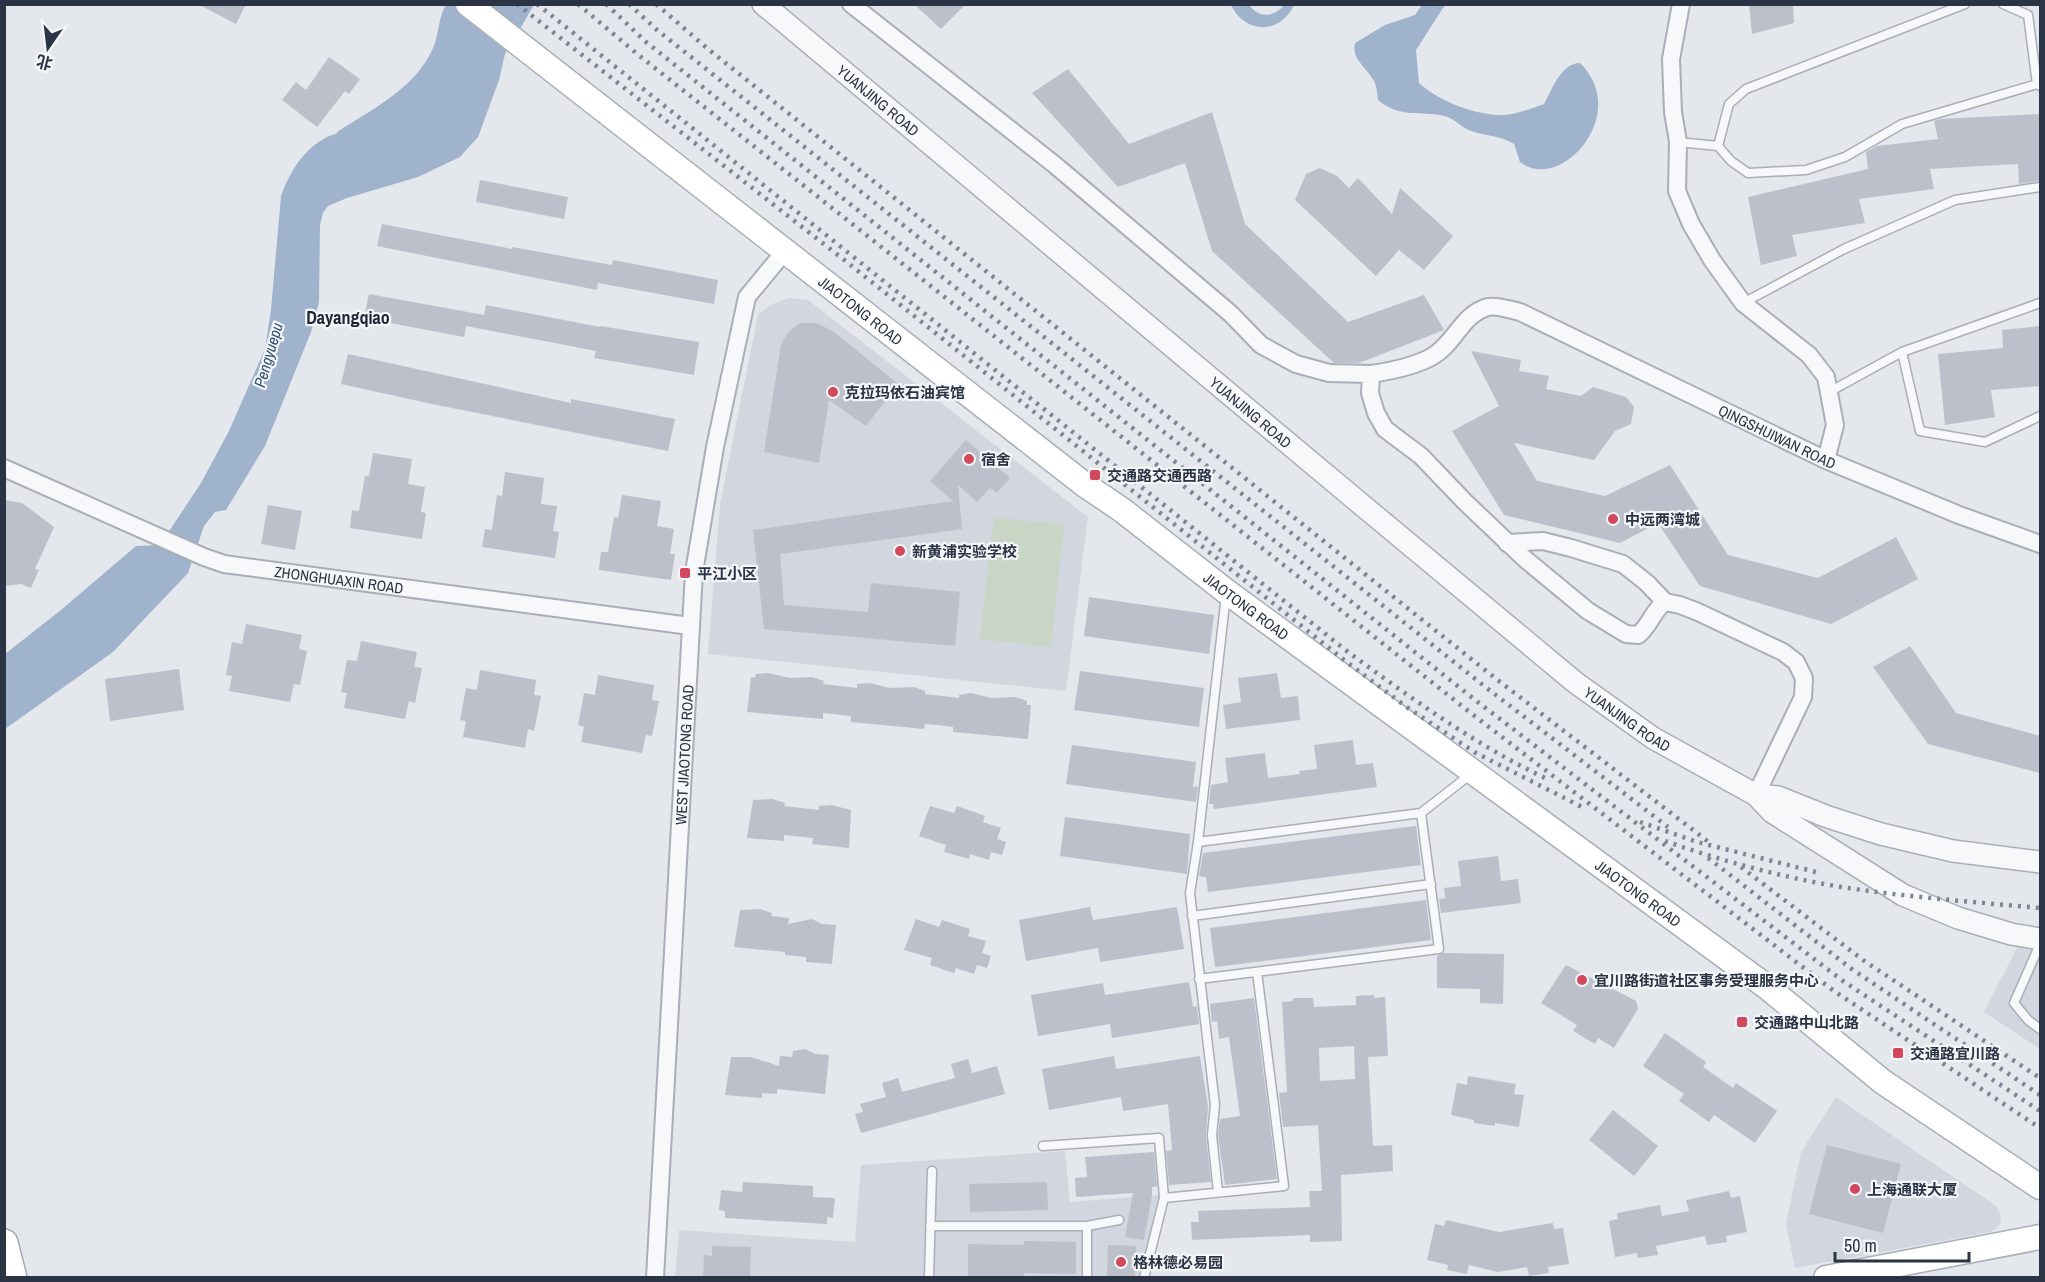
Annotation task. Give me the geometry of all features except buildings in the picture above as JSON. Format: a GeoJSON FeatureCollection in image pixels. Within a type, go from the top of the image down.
{"type":"FeatureCollection","features":[{"type":"Feature","properties":{"kind":"main road","name":"JIAOTONG ROAD"},"geometry":{"type":"LineString","coordinates":[[468,4],[1085,485],[1122,510],[1227,592],[1767,987],[1883,1082],[2040,1187]]}},
{"type":"Feature","properties":{"kind":"main road"},"geometry":{"type":"LineString","coordinates":[[1826,1278],[2040,1237]]}},
{"type":"Feature","properties":{"kind":"main road"},"geometry":{"type":"LineString","coordinates":[[4,1243],[13,1278]]}},
{"type":"Feature","properties":{"kind":"street","name":"YUANJING ROAD"},"geometry":{"type":"LineString","coordinates":[[763,4],[1576,683],[1653,738],[1756,795],[1772,812],[1904,895],[1958,918],[2011,934],[2040,939]]}},
{"type":"Feature","properties":{"kind":"street","name":"QINGSHUIWAN ROAD"},"geometry":{"type":"LineString","coordinates":[[851,4],[1055,165],[1231,314],[1262,345],[1296,364],[1329,373],[1386,372],[1433,356],[1451,341],[1465,321],[1489,307],[1520,312],[1826,460],[1959,515],[2040,544]]}},
{"type":"Feature","properties":{"kind":"street"},"geometry":{"type":"LineString","coordinates":[[1681,4],[1671,59],[1673,112],[1678,142],[1677,191],[1691,224],[1712,260],[1743,303],[1809,355],[1826,377],[1835,425],[1826,460]]}},
{"type":"Feature","properties":{"kind":"street","name":"WEST JIAOTONG ROAD"},"geometry":{"type":"LineString","coordinates":[[656,1278],[694,572],[715,447],[747,297],[785,251]]}},
{"type":"Feature","properties":{"kind":"street"},"geometry":{"type":"LineString","coordinates":[[1371,374],[1370,393],[1376,413],[1385,429],[1429,464],[1507,543],[1588,611],[1626,634],[1638,635],[1646,629],[1658,607],[1665,602]]}},
{"type":"Feature","properties":{"kind":"street","name":"ZHONGHUAXIN ROAD"},"geometry":{"type":"LineString","coordinates":[[4,468],[114,518],[224,564],[690,626]]}},
{"type":"Feature","properties":{"kind":"street"},"geometry":{"type":"LineString","coordinates":[[1507,543],[1543,541],[1623,564],[1647,583],[1665,602],[1698,612],[1783,652],[1796,662],[1804,678],[1803,697],[1756,795]]}},
{"type":"Feature","properties":{"kind":"street","name":"YUANJING ROAD"},"geometry":{"type":"LineString","coordinates":[[1756,795],[1778,797],[1828,817],[1881,834],[1953,851],[2040,862]]}},
{"type":"Feature","properties":{"kind":"lane"},"geometry":{"type":"LineString","coordinates":[[1719,146],[1729,104],[1746,89],[1965,4]]}},
{"type":"Feature","properties":{"kind":"lane"},"geometry":{"type":"LineString","coordinates":[[1678,142],[1719,146],[1731,161],[1748,174],[1806,170],[1845,157],[1902,124],[2038,85],[2028,15],[2003,4]]}},
{"type":"Feature","properties":{"kind":"lane"},"geometry":{"type":"LineString","coordinates":[[1743,303],[1844,249],[1955,200],[2040,187]]}},
{"type":"Feature","properties":{"kind":"lane"},"geometry":{"type":"LineString","coordinates":[[1829,392],[1902,352],[2040,303]]}},
{"type":"Feature","properties":{"kind":"lane"},"geometry":{"type":"LineString","coordinates":[[1902,352],[1920,431],[1985,442],[2040,416]]}},
{"type":"Feature","properties":{"kind":"lane"},"geometry":{"type":"LineString","coordinates":[[1218,1192],[1212,1135],[1215,1105],[1198,979],[1190,893],[1227,592]]}},
{"type":"Feature","properties":{"kind":"lane"},"geometry":{"type":"LineString","coordinates":[[1198,842],[1420,813],[1473,772]]}},
{"type":"Feature","properties":{"kind":"lane"},"geometry":{"type":"LineString","coordinates":[[1198,979],[1439,949],[1420,813]]}},
{"type":"Feature","properties":{"kind":"lane"},"geometry":{"type":"LineString","coordinates":[[1192,916],[1431,884]]}},
{"type":"Feature","properties":{"kind":"lane"},"geometry":{"type":"LineString","coordinates":[[2040,944],[2014,1003],[2028,1020],[2040,1029]]}},
{"type":"Feature","properties":{"kind":"lane"},"geometry":{"type":"LineString","coordinates":[[1164,1198],[1284,1186],[1257,972]]}},
{"type":"Feature","properties":{"kind":"lane"},"geometry":{"type":"LineString","coordinates":[[1042,1146],[1160,1138],[1164,1198],[1144,1278]]}},
{"type":"Feature","properties":{"kind":"lane"},"geometry":{"type":"LineString","coordinates":[[929,1278],[932,1171]]}},
{"type":"Feature","properties":{"kind":"lane"},"geometry":{"type":"LineString","coordinates":[[930,1226],[1087,1226],[1119,1220]]}},
{"type":"Feature","properties":{"kind":"lane"},"geometry":{"type":"LineString","coordinates":[[1086,1278],[1087,1226]]}},
{"type":"Feature","properties":{"kind":"shaded area","name":"新黄浦实验学校"},"geometry":{"type":"Polygon","coordinates":[[[789,298],[808,300],[1088,517],[1066,691],[708,654],[720,504],[758,315],[770,305],[789,298]]]}},
{"type":"Feature","properties":{"kind":"shaded area"},"geometry":{"type":"Polygon","coordinates":[[[2017,948],[2040,951],[2040,1049],[1984,1012],[2017,948]]]}},
{"type":"Feature","properties":{"kind":"shaded area"},"geometry":{"type":"Polygon","coordinates":[[[1836,1097],[1996,1206],[2001,1222],[1997,1228],[1990,1232],[1795,1268],[1786,1224],[1801,1152],[1836,1097]]]}},
{"type":"Feature","properties":{"kind":"shaded area"},"geometry":{"type":"Polygon","coordinates":[[[1065,1151],[1070,1202],[1159,1195],[1140,1277],[675,1278],[679,1230],[855,1242],[861,1165],[1065,1151]]]}},
{"type":"Feature","properties":{"kind":"green space"},"geometry":{"type":"Polygon","coordinates":[[[994,517],[1064,525],[1051,647],[980,639],[994,517]]]}},
{"type":"Feature","properties":{"kind":"water","name":"Pengyuepu"},"geometry":{"type":"Polygon","coordinates":[[[446,5],[534,5],[505,54],[499,80],[478,137],[460,157],[418,177],[328,206],[323,213],[320,225],[319,302],[311,332],[265,446],[226,510],[215,512],[204,526],[188,573],[113,652],[5,729],[5,654],[136,546],[160,545],[201,483],[229,431],[265,349],[271,310],[281,196],[290,175],[302,157],[318,142],[338,133],[378,106],[416,75],[433,48],[441,15],[446,5]]]}},
{"type":"Feature","properties":{"kind":"water"},"geometry":{"type":"Polygon","coordinates":[[[1231,5],[1249,5],[1257,12],[1266,15],[1276,12],[1284,5],[1294,5],[1280,22],[1262,27],[1253,26],[1245,21],[1237,15],[1231,5]]]}},
{"type":"Feature","properties":{"kind":"water"},"geometry":{"type":"Polygon","coordinates":[[[1422,5],[1445,5],[1416,50],[1419,83],[1445,101],[1466,109],[1487,114],[1509,114],[1544,104],[1562,72],[1573,64],[1580,63],[1594,83],[1598,104],[1594,125],[1584,144],[1570,158],[1554,167],[1536,169],[1520,162],[1514,144],[1509,141],[1470,131],[1445,116],[1402,112],[1378,100],[1374,81],[1355,54],[1355,43],[1385,25],[1415,15],[1422,5]]]}},
{"type":"Feature","properties":{"kind":"railway"},"geometry":{"type":"LineString","coordinates":[[517,4],[843,259],[1344,660],[1408,708],[1476,753],[1584,808]]}},
{"type":"Feature","properties":{"kind":"railway"},"geometry":{"type":"LineString","coordinates":[[537,4],[1348,652],[1468,735],[1545,778]]}},
{"type":"Feature","properties":{"kind":"railway"},"geometry":{"type":"LineString","coordinates":[[578,4],[636,53],[1472,714],[1834,991],[2040,1128]]}},
{"type":"Feature","properties":{"kind":"railway"},"geometry":{"type":"LineString","coordinates":[[606,4],[646,42],[1479,703],[1843,981],[2040,1111]]}},
{"type":"Feature","properties":{"kind":"railway"},"geometry":{"type":"LineString","coordinates":[[629,4],[657,30],[1488,689],[1668,827]]}},
{"type":"Feature","properties":{"kind":"railway"},"geometry":{"type":"LineString","coordinates":[[656,4],[708,49],[1495,678],[1710,843]]}},
{"type":"Feature","properties":{"kind":"railway"},"geometry":{"type":"LineString","coordinates":[[1640,822],[1697,842],[1816,872]]}},
{"type":"Feature","properties":{"kind":"railway"},"geometry":{"type":"LineString","coordinates":[[1665,841],[1752,868],[1841,887],[2040,908]]}},
{"type":"Feature","properties":{"kind":"railway"},"geometry":{"type":"LineString","coordinates":[[1708,858],[1853,970],[2040,1095]]}},
{"type":"Feature","properties":{"kind":"railway"},"geometry":{"type":"LineString","coordinates":[[1741,867],[1863,960],[2040,1078]]}},
{"type":"Feature","properties":{"kind":"place","name":"克拉玛依石油宾馆"},"geometry":{"type":"Point","coordinates":[833,392]}},
{"type":"Feature","properties":{"kind":"place","name":"宿舍"},"geometry":{"type":"Point","coordinates":[969,459]}},
{"type":"Feature","properties":{"kind":"place","name":"交通路交通西路"},"geometry":{"type":"Point","coordinates":[1095,475]}},
{"type":"Feature","properties":{"kind":"place","name":"中远两湾城"},"geometry":{"type":"Point","coordinates":[1613,519]}},
{"type":"Feature","properties":{"kind":"place","name":"新黄浦实验学校"},"geometry":{"type":"Point","coordinates":[900,551]}},
{"type":"Feature","properties":{"kind":"place","name":"平江小区"},"geometry":{"type":"Point","coordinates":[685,573]}},
{"type":"Feature","properties":{"kind":"place","name":"宜川路街道社区事务受理服务中心"},"geometry":{"type":"Point","coordinates":[1582,980]}},
{"type":"Feature","properties":{"kind":"place","name":"交通路中山北路"},"geometry":{"type":"Point","coordinates":[1742,1022]}},
{"type":"Feature","properties":{"kind":"place","name":"交通路宜川路"},"geometry":{"type":"Point","coordinates":[1898,1053]}},
{"type":"Feature","properties":{"kind":"place","name":"上海通联大厦"},"geometry":{"type":"Point","coordinates":[1855,1189]}},
{"type":"Feature","properties":{"kind":"place","name":"格林德必易园"},"geometry":{"type":"Point","coordinates":[1121,1262]}},
{"type":"Feature","properties":{"kind":"district","name":"Dayangqiao"},"geometry":{"type":"Point","coordinates":[348,317]}}]}
